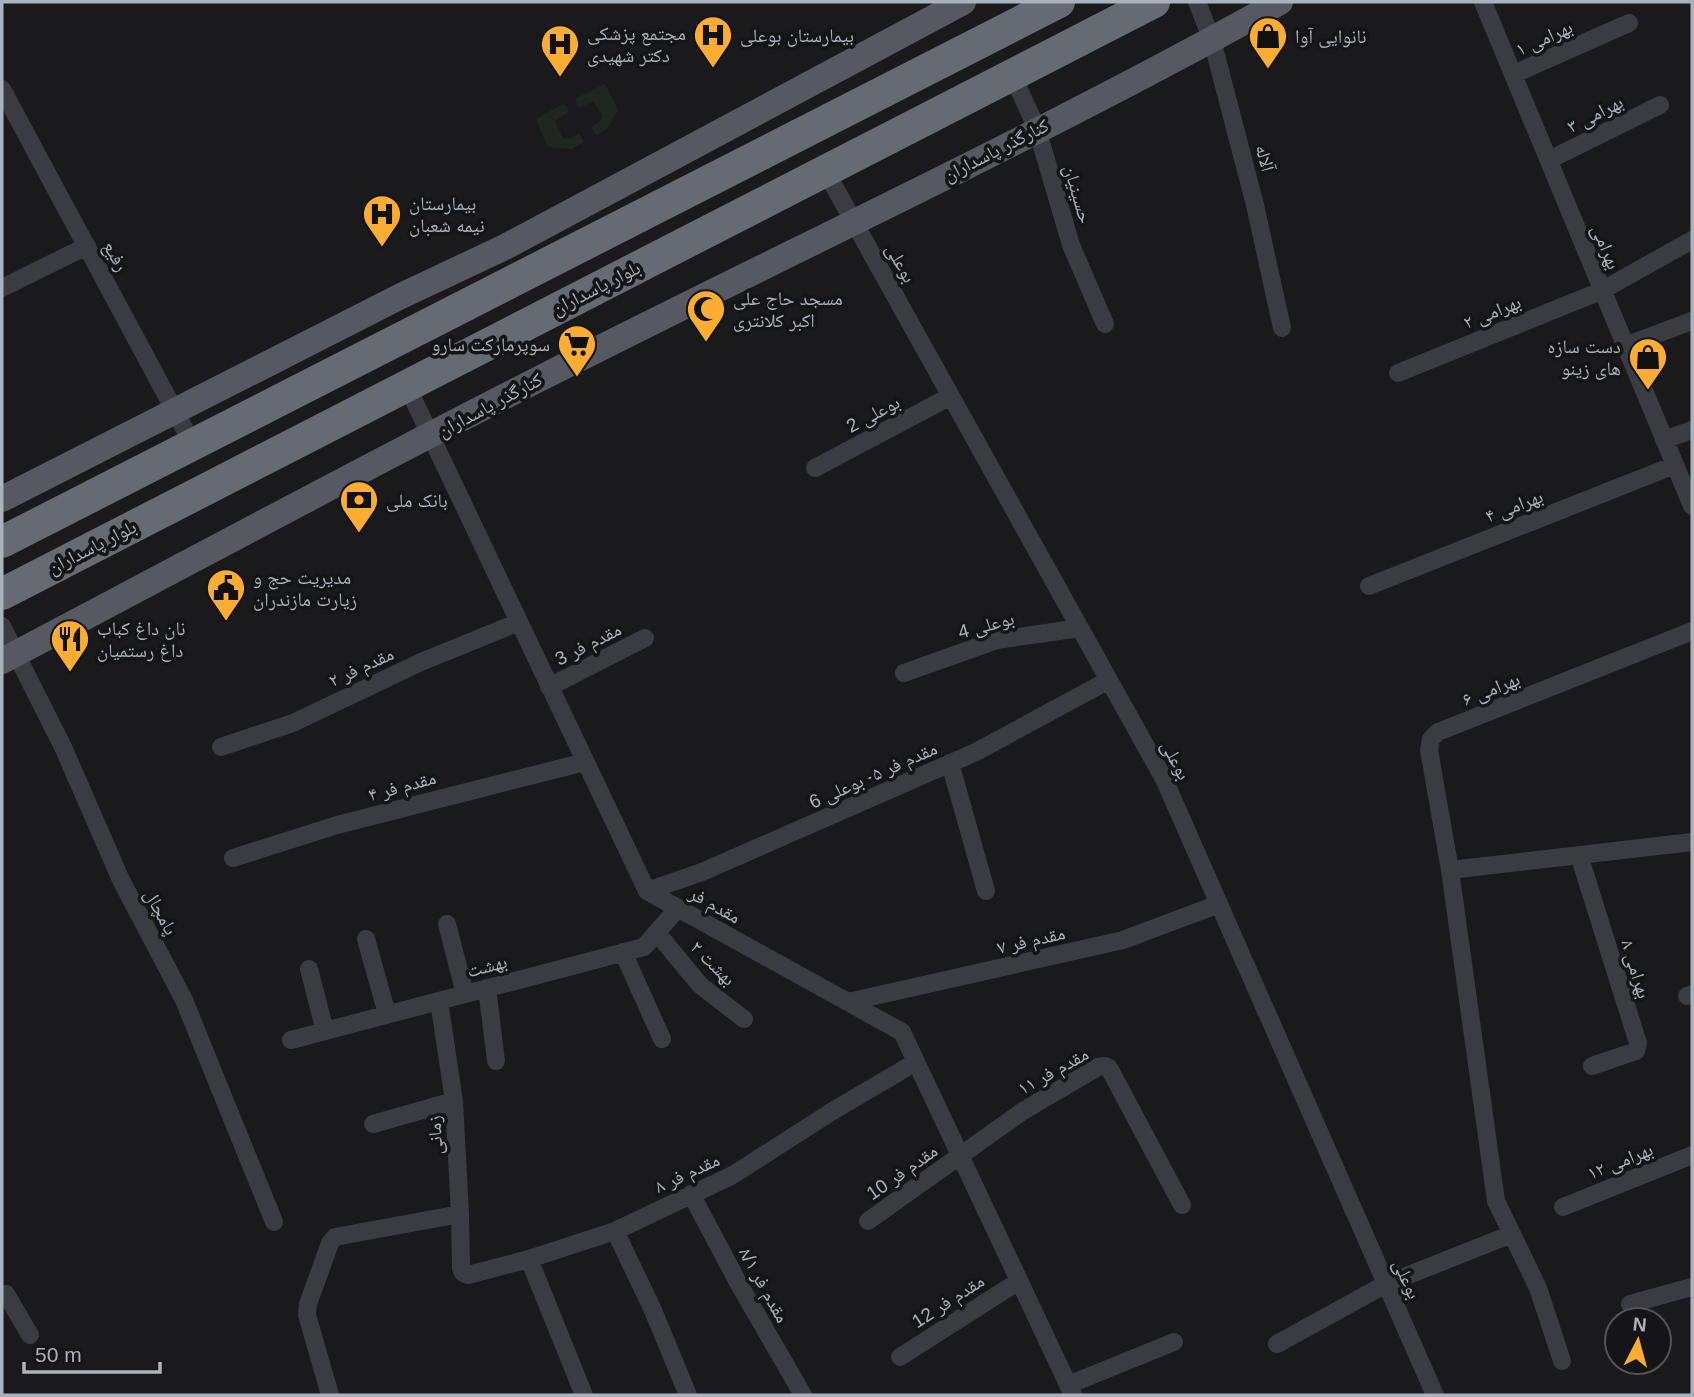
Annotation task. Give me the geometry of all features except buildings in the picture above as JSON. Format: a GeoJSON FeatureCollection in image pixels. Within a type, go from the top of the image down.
{"type":"FeatureCollection","features":[{"type":"Feature","properties":{"kind":"highway"},"geometry":{"type":"LineString","coordinates":[[2,542],[1059,2]]}},
{"type":"Feature","properties":{"kind":"highway","name":"بلوار پاسداران"},"geometry":{"type":"LineString","coordinates":[[2,594],[1154,2]]}},
{"type":"Feature","properties":{"kind":"main road"},"geometry":{"type":"LineString","coordinates":[[2,499],[175,409],[505,247],[963,2]]}},
{"type":"Feature","properties":{"kind":"main road","name":"کنارگذر پاسداران"},"geometry":{"type":"LineString","coordinates":[[9,657],[539,379],[1037,130],[1280,2]]}},
{"type":"Feature","properties":{"kind":"street","name":"آلاله"},"geometry":{"type":"LineString","coordinates":[[1197,2],[1212,40],[1255,205],[1282,328]]}},
{"type":"Feature","properties":{"kind":"street","name":"بهرامی"},"geometry":{"type":"LineString","coordinates":[[1483,2],[1692,506]]}},
{"type":"Feature","properties":{"kind":"street","name":"بهرامی ۱"},"geometry":{"type":"LineString","coordinates":[[1514,74],[1629,23]]}},
{"type":"Feature","properties":{"kind":"street","name":"حسینیان"},"geometry":{"type":"LineString","coordinates":[[1012,75],[1037,130],[1071,245],[1105,324]]}},
{"type":"Feature","properties":{"kind":"street","name":"رفیع"},"geometry":{"type":"LineString","coordinates":[[2,89],[192,443]]}},
{"type":"Feature","properties":{"kind":"street","name":"بهرامی ۳"},"geometry":{"type":"LineString","coordinates":[[1549,160],[1660,105]]}},
{"type":"Feature","properties":{"kind":"street","name":"بوعلی"},"geometry":{"type":"LineString","coordinates":[[825,170],[1164,779],[1435,1395]]}},
{"type":"Feature","properties":{"kind":"street","name":"بهرامی ۲"},"geometry":{"type":"LineString","coordinates":[[1398,373],[1601,290],[1692,240]]}},
{"type":"Feature","properties":{"kind":"street"},"geometry":{"type":"LineString","coordinates":[[2,288],[87,246]]}},
{"type":"Feature","properties":{"kind":"street"},"geometry":{"type":"LineString","coordinates":[[1625,346],[1692,321]]}},
{"type":"Feature","properties":{"kind":"street"},"geometry":{"type":"LineString","coordinates":[[407,386],[647,891]]}},
{"type":"Feature","properties":{"kind":"street","name":"بوعلی 2"},"geometry":{"type":"LineString","coordinates":[[815,468],[951,396]]}},
{"type":"Feature","properties":{"kind":"street"},"geometry":{"type":"LineString","coordinates":[[1664,440],[1692,430]]}},
{"type":"Feature","properties":{"kind":"street","name":"بهرامی ۴"},"geometry":{"type":"LineString","coordinates":[[1369,586],[1675,465]]}},
{"type":"Feature","properties":{"kind":"street","name":"مقدم فر ۲"},"geometry":{"type":"LineString","coordinates":[[221,747],[293,723],[421,662],[519,622]]}},
{"type":"Feature","properties":{"kind":"street","name":"پامچال"},"geometry":{"type":"LineString","coordinates":[[2,626],[9,657],[63,747],[121,880],[184,1000],[274,1222]]}},
{"type":"Feature","properties":{"kind":"street","name":"بوعلی 4"},"geometry":{"type":"LineString","coordinates":[[904,673],[997,640],[1080,628]]}},
{"type":"Feature","properties":{"kind":"street","name":"بهرامی ۶"},"geometry":{"type":"LineString","coordinates":[[1562,1361],[1538,1288],[1496,1201],[1450,870],[1429,750],[1431,739],[1438,732],[1692,631]]}},
{"type":"Feature","properties":{"kind":"street","name":"مقدم فر 3"},"geometry":{"type":"LineString","coordinates":[[549,687],[645,638]]}},
{"type":"Feature","properties":{"kind":"street","name":"مقدم فر ۵- بوعلی 6"},"geometry":{"type":"LineString","coordinates":[[647,891],[702,872],[950,764],[1110,680]]}},
{"type":"Feature","properties":{"kind":"street","name":"مقدم فر ۴"},"geometry":{"type":"LineString","coordinates":[[233,858],[337,825],[585,762]]}},
{"type":"Feature","properties":{"kind":"street"},"geometry":{"type":"LineString","coordinates":[[950,764],[986,891]]}},
{"type":"Feature","properties":{"kind":"street"},"geometry":{"type":"LineString","coordinates":[[1450,870],[1692,842]]}},
{"type":"Feature","properties":{"kind":"street","name":"بهرامی ۸"},"geometry":{"type":"LineString","coordinates":[[1579,855],[1638,1043],[1636,1051],[1592,1066]]}},
{"type":"Feature","properties":{"kind":"street","name":"مقدم فر"},"geometry":{"type":"LineString","coordinates":[[647,891],[902,1032],[1070,1390]]}},
{"type":"Feature","properties":{"kind":"street","name":"مقدم فر ۷"},"geometry":{"type":"LineString","coordinates":[[848,1002],[1123,940],[1219,904]]}},
{"type":"Feature","properties":{"kind":"street","name":"بهشت"},"geometry":{"type":"LineString","coordinates":[[291,1040],[644,947],[678,908]]}},
{"type":"Feature","properties":{"kind":"street"},"geometry":{"type":"LineString","coordinates":[[447,923],[465,994]]}},
{"type":"Feature","properties":{"kind":"street","name":"بهشت ۲"},"geometry":{"type":"LineString","coordinates":[[657,933],[700,985],[744,1019]]}},
{"type":"Feature","properties":{"kind":"street"},"geometry":{"type":"LineString","coordinates":[[366,939],[387,1014]]}},
{"type":"Feature","properties":{"kind":"street"},"geometry":{"type":"LineString","coordinates":[[623,952],[662,1038]]}},
{"type":"Feature","properties":{"kind":"street"},"geometry":{"type":"LineString","coordinates":[[309,969],[325,1031]]}},
{"type":"Feature","properties":{"kind":"street"},"geometry":{"type":"LineString","coordinates":[[486,988],[496,1061]]}},
{"type":"Feature","properties":{"kind":"street","name":"زمانی"},"geometry":{"type":"LineString","coordinates":[[439,1001],[454,1101],[461,1268]]}},
{"type":"Feature","properties":{"kind":"street","name":"مقدم فر ۸"},"geometry":{"type":"LineString","coordinates":[[461,1268],[463,1273],[468,1275],[529,1259],[615,1231],[733,1175],[831,1112],[916,1062]]}},
{"type":"Feature","properties":{"kind":"street","name":"مقدم فر ۱۱"},"geometry":{"type":"LineString","coordinates":[[960,1156],[1023,1111],[1098,1066],[1105,1066],[1109,1068],[1182,1205]]}},
{"type":"Feature","properties":{"kind":"street"},"geometry":{"type":"LineString","coordinates":[[373,1124],[454,1101]]}},
{"type":"Feature","properties":{"kind":"street","name":"بهرامی ۱۲"},"geometry":{"type":"LineString","coordinates":[[1563,1207],[1692,1155]]}},
{"type":"Feature","properties":{"kind":"street","name":"مقدم فر 10"},"geometry":{"type":"LineString","coordinates":[[868,1221],[960,1156]]}},
{"type":"Feature","properties":{"kind":"street","name":"مقدم فر ۸/۱"},"geometry":{"type":"LineString","coordinates":[[691,1194],[803,1395]]}},
{"type":"Feature","properties":{"kind":"street"},"geometry":{"type":"LineString","coordinates":[[330,1395],[307,1315],[308,1304],[330,1243],[341,1234],[460,1214]]}},
{"type":"Feature","properties":{"kind":"street"},"geometry":{"type":"LineString","coordinates":[[615,1231],[652,1308],[688,1395]]}},
{"type":"Feature","properties":{"kind":"street"},"geometry":{"type":"LineString","coordinates":[[1277,1344],[1386,1284],[1512,1234]]}},
{"type":"Feature","properties":{"kind":"street"},"geometry":{"type":"LineString","coordinates":[[529,1259],[584,1395]]}},
{"type":"Feature","properties":{"kind":"street","name":"مقدم فر 12"},"geometry":{"type":"LineString","coordinates":[[900,1357],[1019,1281]]}},
{"type":"Feature","properties":{"kind":"street"},"geometry":{"type":"LineString","coordinates":[[1630,1304],[1692,1287]]}},
{"type":"Feature","properties":{"kind":"street"},"geometry":{"type":"LineString","coordinates":[[8,1293],[30,1335]]}},
{"type":"Feature","properties":{"kind":"street"},"geometry":{"type":"LineString","coordinates":[[1070,1390],[1174,1342]]}},
{"type":"Feature","properties":{"kind":"shaded area"},"geometry":{"type":"Polygon","coordinates":[[[605,84],[618,110],[606,130],[596,135],[591,127],[600,122],[602,115],[593,101],[579,108],[575,99],[605,84]]]}},
{"type":"Feature","properties":{"kind":"shaded area"},"geometry":{"type":"Polygon","coordinates":[[[564,104],[569,112],[555,121],[563,138],[569,139],[579,133],[584,142],[572,149],[548,147],[536,119],[564,104]]]}},
{"type":"Feature","properties":{"kind":"place","name":"بیمارستان بوعلی"},"geometry":{"type":"Point","coordinates":[713,69]}},
{"type":"Feature","properties":{"kind":"place","name":"نانوایی آوا"},"geometry":{"type":"Point","coordinates":[1268,70]}},
{"type":"Feature","properties":{"kind":"place","name":"مجتمع پزشکی دکتر شهیدی"},"geometry":{"type":"Point","coordinates":[560,78]}},
{"type":"Feature","properties":{"kind":"place","name":"بیمارستان نیمه شعبان"},"geometry":{"type":"Point","coordinates":[382,248]}},
{"type":"Feature","properties":{"kind":"place","name":"مسجد حاج علی اکبر کلانتری"},"geometry":{"type":"Point","coordinates":[706,343]}},
{"type":"Feature","properties":{"kind":"place","name":"سوپرمارکت سارو"},"geometry":{"type":"Point","coordinates":[577,378]}},
{"type":"Feature","properties":{"kind":"place","name":"دست سازه های زینو"},"geometry":{"type":"Point","coordinates":[1648,391]}},
{"type":"Feature","properties":{"kind":"place","name":"بانک ملی"},"geometry":{"type":"Point","coordinates":[359,534]}},
{"type":"Feature","properties":{"kind":"place","name":"مدیریت حج و زیارت مازندران"},"geometry":{"type":"Point","coordinates":[226,622]}},
{"type":"Feature","properties":{"kind":"place","name":"نان داغ کباب داغ رستمیان"},"geometry":{"type":"Point","coordinates":[70,673]}}]}
